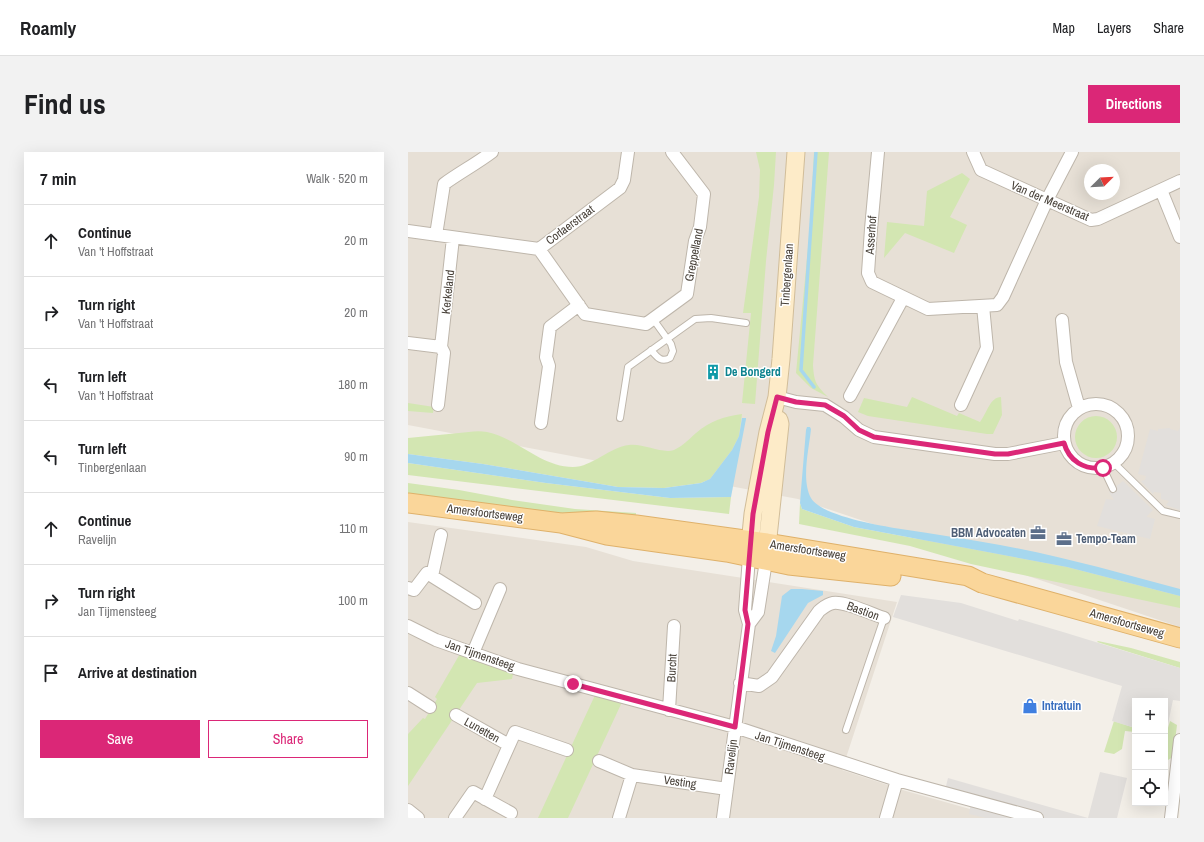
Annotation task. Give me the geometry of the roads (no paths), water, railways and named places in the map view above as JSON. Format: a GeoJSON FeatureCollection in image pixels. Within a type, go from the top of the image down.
{"type":"FeatureCollection","features":[{"type":"Feature","properties":{"kind":"main road","name":"Amersfoortseweg"},"geometry":{"type":"LineString","coordinates":[[408,503],[561,523],[596,521],[622,523],[758,550],[789,565],[965,585],[982,583],[1180,638]]}},
{"type":"Feature","properties":{"kind":"street"},"geometry":{"type":"LineString","coordinates":[[436,235],[444,184],[492,152]]}},
{"type":"Feature","properties":{"kind":"street","name":"Corlaerstraat"},"geometry":{"type":"LineString","coordinates":[[408,231],[539,249],[620,188],[624,180],[628,152]]}},
{"type":"Feature","properties":{"kind":"street","name":"Greppelland"},"geometry":{"type":"LineString","coordinates":[[539,249],[585,314],[646,324],[653,319],[687,294],[695,241],[700,227],[704,194],[672,152]]}},
{"type":"Feature","properties":{"kind":"street","name":"Tinbergenlaan"},"geometry":{"type":"LineString","coordinates":[[758,550],[754,506],[768,432],[777,397],[796,152]]}},
{"type":"Feature","properties":{"kind":"street","name":"Asserhof"},"geometry":{"type":"LineString","coordinates":[[878,152],[870,229],[868,273],[872,282],[928,309],[997,305],[1003,297],[1047,200],[1072,152]]}},
{"type":"Feature","properties":{"kind":"street","name":"Van der Meerstraat"},"geometry":{"type":"LineString","coordinates":[[973,152],[981,170],[1091,220],[1098,219],[1180,181]]}},
{"type":"Feature","properties":{"kind":"street"},"geometry":{"type":"LineString","coordinates":[[1161,190],[1180,237]]}},
{"type":"Feature","properties":{"kind":"street","name":"Kerkeland"},"geometry":{"type":"LineString","coordinates":[[438,405],[444,352],[441,347],[453,238]]}},
{"type":"Feature","properties":{"kind":"street"},"geometry":{"type":"LineString","coordinates":[[850,396],[903,298]]}},
{"type":"Feature","properties":{"kind":"street"},"geometry":{"type":"LineString","coordinates":[[541,423],[549,366],[546,357],[550,327],[579,305]]}},
{"type":"Feature","properties":{"kind":"street"},"geometry":{"type":"LineString","coordinates":[[961,405],[987,348],[982,306]]}},
{"type":"Feature","properties":{"kind":"street"},"geometry":{"type":"LineString","coordinates":[[1062,320],[1066,362],[1079,408]]}},
{"type":"Feature","properties":{"kind":"street"},"geometry":{"type":"LineString","coordinates":[[408,343],[441,347]]}},
{"type":"Feature","properties":{"kind":"street"},"geometry":{"type":"LineString","coordinates":[[777,397],[796,402],[825,405],[844,416],[859,430],[874,437],[995,454],[1008,454],[1064,443]]}},
{"type":"Feature","properties":{"kind":"street"},"geometry":{"type":"LineString","coordinates":[[1100,404],[1119,413],[1127,426],[1128,437],[1126,448],[1112,463],[1090,468],[1078,464],[1069,454],[1064,443],[1063,436],[1069,417],[1079,408],[1085,405],[1100,404]]}},
{"type":"Feature","properties":{"kind":"street"},"geometry":{"type":"LineString","coordinates":[[432,576],[441,535]]}},
{"type":"Feature","properties":{"kind":"street","name":"Ravelijn"},"geometry":{"type":"LineString","coordinates":[[748,624],[758,612],[758,550]]}},
{"type":"Feature","properties":{"kind":"street","name":"Ravelijn"},"geometry":{"type":"LineString","coordinates":[[724,818],[748,624],[745,610],[758,550]]}},
{"type":"Feature","properties":{"kind":"street"},"geometry":{"type":"LineString","coordinates":[[408,588],[414,590],[427,573],[475,603]]}},
{"type":"Feature","properties":{"kind":"street"},"geometry":{"type":"LineString","coordinates":[[474,653],[500,589]]}},
{"type":"Feature","properties":{"kind":"street","name":"Bastion"},"geometry":{"type":"LineString","coordinates":[[740,683],[759,686],[772,677],[819,611],[831,603],[840,603],[884,618]]}},
{"type":"Feature","properties":{"kind":"street","name":"Jan Tijmensteeg"},"geometry":{"type":"LineString","coordinates":[[408,626],[436,640],[518,669],[735,727],[897,780],[1037,818]]}},
{"type":"Feature","properties":{"kind":"street","name":"Burcht"},"geometry":{"type":"LineString","coordinates":[[669,710],[674,626]]}},
{"type":"Feature","properties":{"kind":"street"},"geometry":{"type":"LineString","coordinates":[[408,693],[430,708]]}},
{"type":"Feature","properties":{"kind":"street","name":"Lunetten"},"geometry":{"type":"LineString","coordinates":[[456,715],[509,745]]}},
{"type":"Feature","properties":{"kind":"street","name":"Lunetten"},"geometry":{"type":"LineString","coordinates":[[484,799],[515,732],[567,750]]}},
{"type":"Feature","properties":{"kind":"street"},"geometry":{"type":"LineString","coordinates":[[1171,818],[1180,740]]}},
{"type":"Feature","properties":{"kind":"street","name":"Vesting"},"geometry":{"type":"LineString","coordinates":[[599,761],[632,775],[727,789]]}},
{"type":"Feature","properties":{"kind":"street"},"geometry":{"type":"LineString","coordinates":[[619,818],[632,775]]}},
{"type":"Feature","properties":{"kind":"street"},"geometry":{"type":"LineString","coordinates":[[886,818],[897,780]]}},
{"type":"Feature","properties":{"kind":"street"},"geometry":{"type":"LineString","coordinates":[[455,818],[473,792],[511,813]]}},
{"type":"Feature","properties":{"kind":"street"},"geometry":{"type":"LineString","coordinates":[[408,810],[418,818]]}},
{"type":"Feature","properties":{"kind":"lane"},"geometry":{"type":"LineString","coordinates":[[620,418],[628,367],[695,318],[711,318],[746,323]]}},
{"type":"Feature","properties":{"kind":"lane"},"geometry":{"type":"LineString","coordinates":[[651,350],[660,360],[667,360],[670,358],[673,351],[673,347],[653,319]]}},
{"type":"Feature","properties":{"kind":"lane"},"geometry":{"type":"LineString","coordinates":[[1112,463],[1113,489]]}},
{"type":"Feature","properties":{"kind":"lane"},"geometry":{"type":"LineString","coordinates":[[1112,463],[1163,511],[1180,516]]}},
{"type":"Feature","properties":{"kind":"lane","name":"Bastion"},"geometry":{"type":"LineString","coordinates":[[846,730],[884,618]]}},
{"type":"Feature","properties":{"kind":"water"},"geometry":{"type":"Polygon","coordinates":[[[742,418],[746,419],[731,497],[670,498],[546,483],[408,463],[408,454],[483,464],[618,487],[664,488],[701,483],[710,479],[732,450],[739,436],[742,418]]]}},
{"type":"Feature","properties":{"kind":"water"},"geometry":{"type":"Polygon","coordinates":[[[807,427],[810,427],[811,429],[806,464],[806,482],[808,491],[811,498],[817,504],[827,510],[853,519],[880,525],[1023,549],[1180,589],[1180,596],[1067,567],[854,527],[802,509],[800,503],[807,427]]]}},
{"type":"Feature","properties":{"kind":"water"},"geometry":{"type":"Polygon","coordinates":[[[791,589],[823,591],[823,595],[808,603],[775,653],[771,651],[776,636],[782,596],[791,589]]]}},
{"type":"Feature","properties":{"kind":"waterway"},"geometry":{"type":"LineString","coordinates":[[814,387],[801,370],[816,152]]}},
{"type":"Feature","properties":{"kind":"place","name":"De Bongerd"},"geometry":{"type":"Point","coordinates":[713,372]}},
{"type":"Feature","properties":{"kind":"place","name":"BBM Advocaten"},"geometry":{"type":"Point","coordinates":[1038,533]}},
{"type":"Feature","properties":{"kind":"place","name":"Tempo-Team"},"geometry":{"type":"Point","coordinates":[1064,539]}},
{"type":"Feature","properties":{"kind":"place","name":"Intratuin"},"geometry":{"type":"Point","coordinates":[1030,706]}}]}
